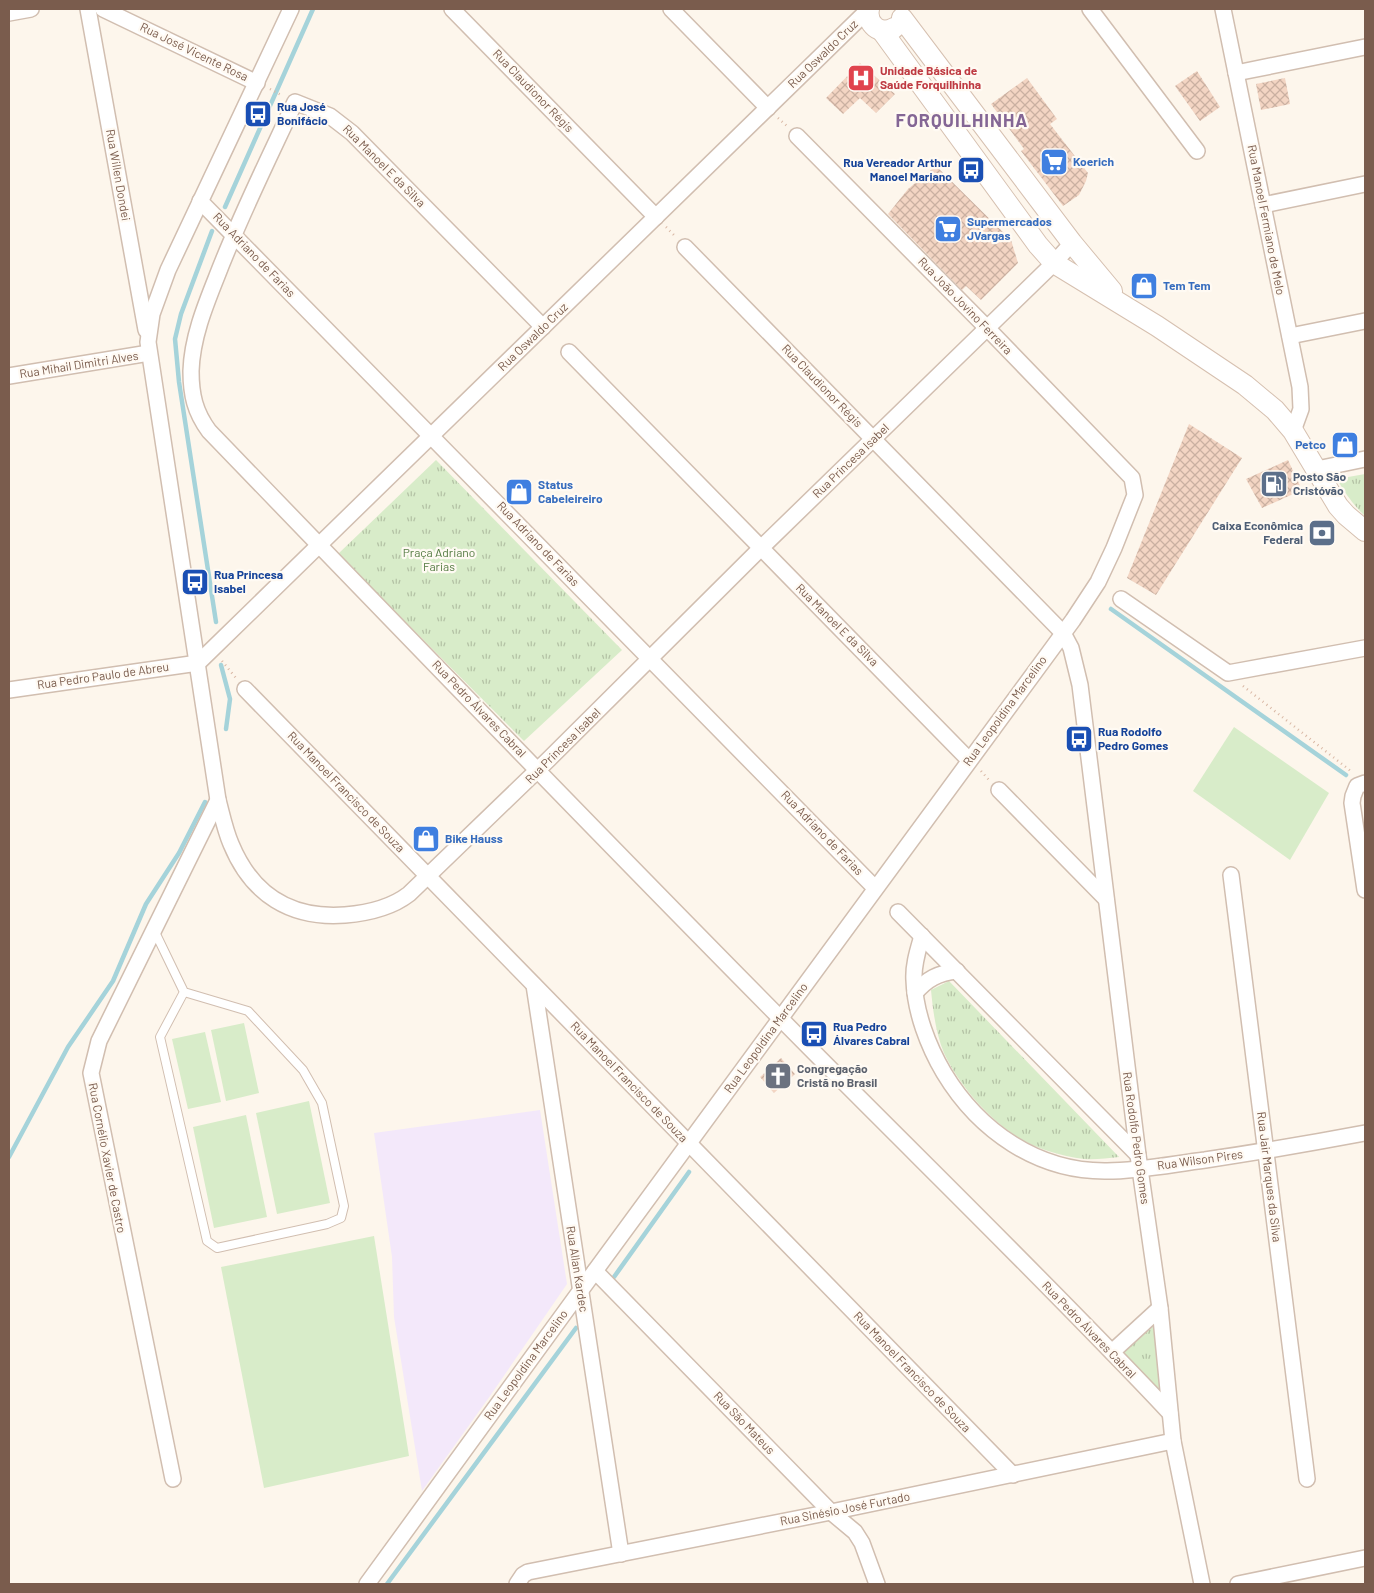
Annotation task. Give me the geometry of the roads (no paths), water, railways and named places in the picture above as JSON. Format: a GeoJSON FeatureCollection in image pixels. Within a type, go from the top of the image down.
{"type":"FeatureCollection","features":[{"type":"Feature","properties":{"kind":"main road"},"geometry":{"type":"LineString","coordinates":[[868,9],[870,22],[882,31],[1038,245],[1054,263],[1121,302],[1245,386],[1275,410],[1293,431],[1338,506],[1365,530]]}},
{"type":"Feature","properties":{"kind":"main road"},"geometry":{"type":"LineString","coordinates":[[882,31],[892,30],[900,23],[904,12]]}},
{"type":"Feature","properties":{"kind":"main road"},"geometry":{"type":"LineString","coordinates":[[904,12],[981,122],[1072,243],[1121,302]]}},
{"type":"Feature","properties":{"kind":"main road"},"geometry":{"type":"LineString","coordinates":[[959,138],[981,122]]}},
{"type":"Feature","properties":{"kind":"street"},"geometry":{"type":"LineString","coordinates":[[9,13],[31,9]]}},
{"type":"Feature","properties":{"kind":"street","name":"Rua Willen Dondei"},"geometry":{"type":"LineString","coordinates":[[88,9],[149,347]]}},
{"type":"Feature","properties":{"kind":"street","name":"Rua José Vicente Rosa"},"geometry":{"type":"LineString","coordinates":[[103,9],[257,83]]}},
{"type":"Feature","properties":{"kind":"street"},"geometry":{"type":"LineString","coordinates":[[149,347],[152,314],[168,270],[291,9]]}},
{"type":"Feature","properties":{"kind":"street","name":"Rua Claudionor Régis"},"geometry":{"type":"LineString","coordinates":[[452,9],[656,217]]}},
{"type":"Feature","properties":{"kind":"street"},"geometry":{"type":"LineString","coordinates":[[671,9],[768,108]]}},
{"type":"Feature","properties":{"kind":"street","name":"Rua Oswaldo Cruz"},"geometry":{"type":"LineString","coordinates":[[198,663],[868,9]]}},
{"type":"Feature","properties":{"kind":"street"},"geometry":{"type":"LineString","coordinates":[[1090,9],[1196,151]]}},
{"type":"Feature","properties":{"kind":"street","name":"Rua Manoel Fermiano de Melo"},"geometry":{"type":"LineString","coordinates":[[1223,9],[1300,388],[1300,409],[1293,431]]}},
{"type":"Feature","properties":{"kind":"street"},"geometry":{"type":"LineString","coordinates":[[1236,73],[1365,47]]}},
{"type":"Feature","properties":{"kind":"street","name":"Rua Manoel E da Silva"},"geometry":{"type":"LineString","coordinates":[[233,234],[295,102],[330,116],[352,133],[543,327]]}},
{"type":"Feature","properties":{"kind":"street","name":"Rua João Jovino Ferreira"},"geometry":{"type":"LineString","coordinates":[[797,136],[1132,478]]}},
{"type":"Feature","properties":{"kind":"street"},"geometry":{"type":"LineString","coordinates":[[1263,205],[1365,184]]}},
{"type":"Feature","properties":{"kind":"street","name":"Rua Adriano de Farias"},"geometry":{"type":"LineString","coordinates":[[200,200],[875,888]]}},
{"type":"Feature","properties":{"kind":"street","name":"Rua Pedro Álvares Cabral"},"geometry":{"type":"LineString","coordinates":[[233,234],[197,331],[191,370],[197,412],[209,431],[780,1018],[1112,1352],[1170,1413]]}},
{"type":"Feature","properties":{"kind":"street","name":"Rua Princesa Isabel"},"geometry":{"type":"LineString","coordinates":[[149,347],[218,800],[226,831],[241,865],[262,890],[284,906],[298,911],[337,915],[373,911],[399,902],[428,877],[651,659],[761,548],[1054,263],[1072,243]]}},
{"type":"Feature","properties":{"kind":"street","name":"Rua Claudionor Régis"},"geometry":{"type":"LineString","coordinates":[[686,247],[1063,633]]}},
{"type":"Feature","properties":{"kind":"street"},"geometry":{"type":"LineString","coordinates":[[1290,336],[1365,322]]}},
{"type":"Feature","properties":{"kind":"street","name":"Rua Mihail Dimitri Alves"},"geometry":{"type":"LineString","coordinates":[[9,376],[149,347]]}},
{"type":"Feature","properties":{"kind":"street","name":"Rua Manoel E da Silva"},"geometry":{"type":"LineString","coordinates":[[568,352],[969,760]]}},
{"type":"Feature","properties":{"kind":"street"},"geometry":{"type":"LineString","coordinates":[[1316,469],[1365,459]]}},
{"type":"Feature","properties":{"kind":"street","name":"Rua Leopoldina Marcelino"},"geometry":{"type":"LineString","coordinates":[[367,1584],[1063,633],[1098,582],[1114,548],[1135,496],[1132,478]]}},
{"type":"Feature","properties":{"kind":"street"},"geometry":{"type":"LineString","coordinates":[[1121,600],[1228,673],[1365,648]]}},
{"type":"Feature","properties":{"kind":"street","name":"Rua Rodolfo Pedro Gomes"},"geometry":{"type":"LineString","coordinates":[[1063,633],[1071,648],[1080,685],[1139,1162],[1160,1308],[1173,1441],[1202,1584]]}},
{"type":"Feature","properties":{"kind":"street","name":"Rua Pedro Paulo de Abreu"},"geometry":{"type":"LineString","coordinates":[[9,690],[198,663]]}},
{"type":"Feature","properties":{"kind":"street","name":"Rua Manoel Francisco de Souza"},"geometry":{"type":"LineString","coordinates":[[245,689],[1013,1475]]}},
{"type":"Feature","properties":{"kind":"street"},"geometry":{"type":"LineString","coordinates":[[1362,780],[1357,786],[1352,803],[1365,890]]}},
{"type":"Feature","properties":{"kind":"street"},"geometry":{"type":"LineString","coordinates":[[999,790],[1106,899]]}},
{"type":"Feature","properties":{"kind":"street","name":"Rua Cornélio Xavier de Castro"},"geometry":{"type":"LineString","coordinates":[[173,1479],[91,1074],[99,1041],[218,800]]}},
{"type":"Feature","properties":{"kind":"street","name":"Rua Jair Marques da Silva"},"geometry":{"type":"LineString","coordinates":[[1231,875],[1307,1479]]}},
{"type":"Feature","properties":{"kind":"street"},"geometry":{"type":"LineString","coordinates":[[898,912],[956,970],[1139,1162]]}},
{"type":"Feature","properties":{"kind":"street","name":"Rua Wilson Pires"},"geometry":{"type":"LineString","coordinates":[[922,936],[915,967],[915,994],[928,1042],[938,1063],[952,1087],[994,1132],[1012,1145],[1030,1154],[1063,1167],[1107,1171],[1139,1162],[1266,1151],[1365,1133]]}},
{"type":"Feature","properties":{"kind":"street"},"geometry":{"type":"LineString","coordinates":[[915,994],[930,978],[944,972],[956,970]]}},
{"type":"Feature","properties":{"kind":"street","name":"Rua Allan Kardec"},"geometry":{"type":"LineString","coordinates":[[534,985],[621,1554]]}},
{"type":"Feature","properties":{"kind":"street","name":"Rua São Mateus"},"geometry":{"type":"LineString","coordinates":[[595,1271],[831,1512],[855,1532],[862,1542],[877,1584]]}},
{"type":"Feature","properties":{"kind":"street"},"geometry":{"type":"LineString","coordinates":[[1112,1352],[1160,1308]]}},
{"type":"Feature","properties":{"kind":"street","name":"Rua Sinésio José Furtado"},"geometry":{"type":"LineString","coordinates":[[518,1582],[528,1572],[831,1512],[1173,1441]]}},
{"type":"Feature","properties":{"kind":"street"},"geometry":{"type":"LineString","coordinates":[[1238,1584],[1365,1558]]}},
{"type":"Feature","properties":{"kind":"lane"},"geometry":{"type":"LineString","coordinates":[[154,930],[184,992],[248,1011],[303,1070],[322,1103],[344,1206],[341,1218],[328,1224],[217,1248],[207,1242],[160,1037],[184,992]]}},
{"type":"Feature","properties":{"kind":"waterway"},"geometry":{"type":"LineString","coordinates":[[225,207],[313,9]]}},
{"type":"Feature","properties":{"kind":"waterway"},"geometry":{"type":"LineString","coordinates":[[212,231],[181,314],[175,339],[179,382],[216,622]]}},
{"type":"Feature","properties":{"kind":"waterway"},"geometry":{"type":"LineString","coordinates":[[1111,609],[1346,775]]}},
{"type":"Feature","properties":{"kind":"waterway"},"geometry":{"type":"LineString","coordinates":[[221,665],[230,699],[226,729]]}},
{"type":"Feature","properties":{"kind":"waterway"},"geometry":{"type":"LineString","coordinates":[[9,1157],[68,1047],[113,981],[146,904],[179,853],[205,802]]}},
{"type":"Feature","properties":{"kind":"waterway"},"geometry":{"type":"LineString","coordinates":[[614,1277],[689,1172]]}},
{"type":"Feature","properties":{"kind":"waterway"},"geometry":{"type":"LineString","coordinates":[[387,1584],[576,1328]]}},
{"type":"Feature","properties":{"kind":"place","name":"Unidade Básica de Saúde Forquilhinha"},"geometry":{"type":"Point","coordinates":[861,78]}},
{"type":"Feature","properties":{"kind":"place","name":"Rua José Bonifácio"},"geometry":{"type":"Point","coordinates":[258,114]}},
{"type":"Feature","properties":{"kind":"place","name":"Koerich"},"geometry":{"type":"Point","coordinates":[1054,162]}},
{"type":"Feature","properties":{"kind":"place","name":"Rua Vereador Arthur Manoel Mariano"},"geometry":{"type":"Point","coordinates":[971,170]}},
{"type":"Feature","properties":{"kind":"place","name":"Supermercados JVargas"},"geometry":{"type":"Point","coordinates":[948,229]}},
{"type":"Feature","properties":{"kind":"place","name":"Tem Tem"},"geometry":{"type":"Point","coordinates":[1144,286]}},
{"type":"Feature","properties":{"kind":"place","name":"Petco"},"geometry":{"type":"Point","coordinates":[1345,445]}},
{"type":"Feature","properties":{"kind":"place","name":"Posto São Cristóvão"},"geometry":{"type":"Point","coordinates":[1274,484]}},
{"type":"Feature","properties":{"kind":"place","name":"Status Cabeleireiro"},"geometry":{"type":"Point","coordinates":[519,492]}},
{"type":"Feature","properties":{"kind":"place","name":"Caixa Econômica Federal"},"geometry":{"type":"Point","coordinates":[1322,533]}},
{"type":"Feature","properties":{"kind":"place","name":"Rua Princesa Isabel"},"geometry":{"type":"Point","coordinates":[195,582]}},
{"type":"Feature","properties":{"kind":"place","name":"Rua Rodolfo Pedro Gomes"},"geometry":{"type":"Point","coordinates":[1079,739]}},
{"type":"Feature","properties":{"kind":"place","name":"Bike Hauss"},"geometry":{"type":"Point","coordinates":[426,839]}},
{"type":"Feature","properties":{"kind":"place","name":"Rua Pedro Álvares Cabral"},"geometry":{"type":"Point","coordinates":[814,1034]}},
{"type":"Feature","properties":{"kind":"place","name":"Congregação Cristã no Brasil"},"geometry":{"type":"Point","coordinates":[778,1076]}},
{"type":"Feature","properties":{"kind":"district","name":"FORQUILHINHA"},"geometry":{"type":"Point","coordinates":[962,121]}},
{"type":"Feature","properties":{"kind":"park label","name":"Praça Adriano Farias"},"geometry":{"type":"Point","coordinates":[439,560]}}]}
